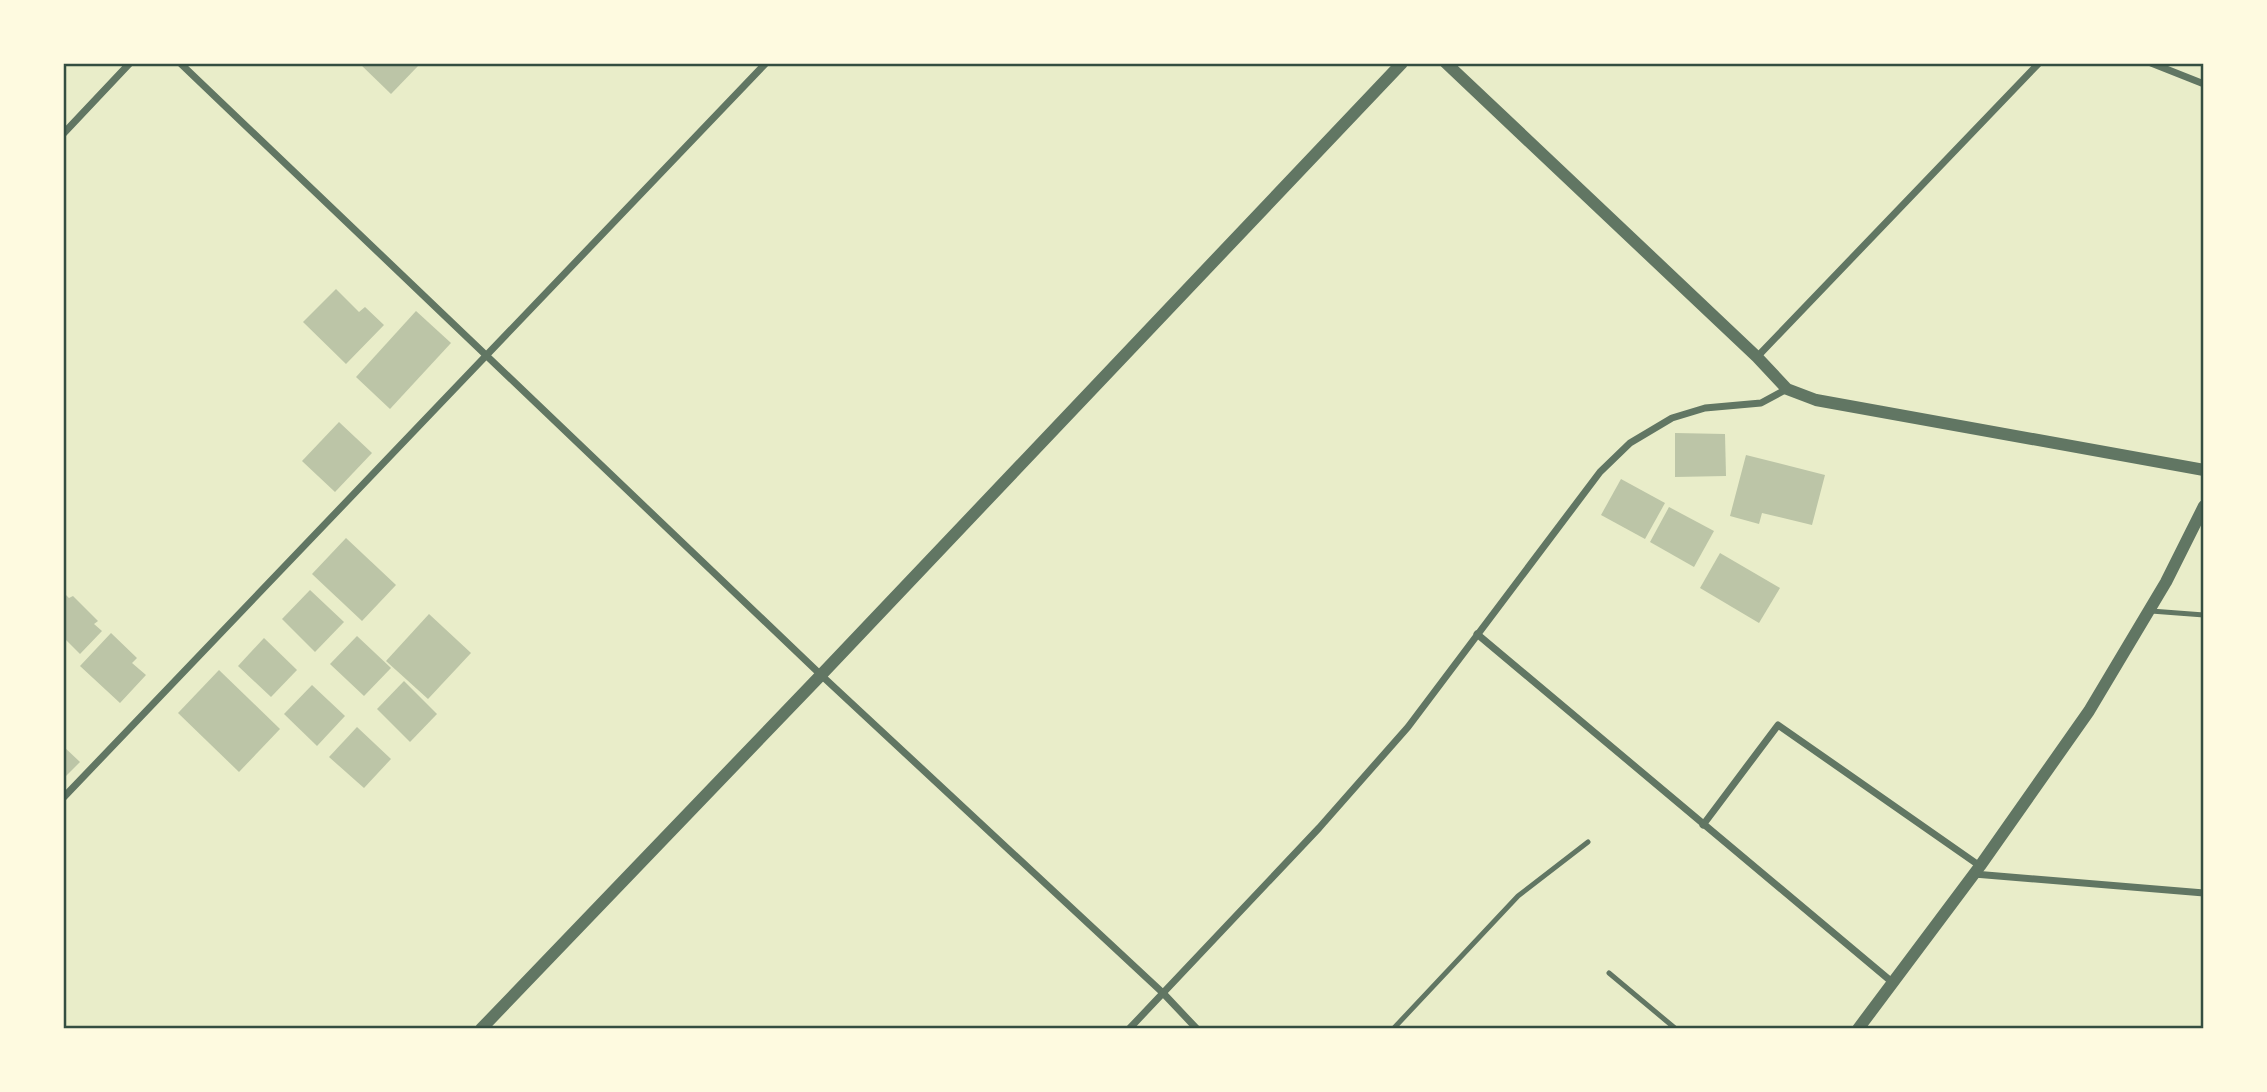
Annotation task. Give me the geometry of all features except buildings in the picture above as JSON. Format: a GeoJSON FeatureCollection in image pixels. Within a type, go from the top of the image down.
{"type":"FeatureCollection","features":[{"type":"Feature","properties":{"kind":"street"},"geometry":{"type":"LineString","coordinates":[[63,134],[130,63]]}},
{"type":"Feature","properties":{"kind":"street"},"geometry":{"type":"LineString","coordinates":[[180,63],[821,676],[1163,993],[1197,1029]]}},
{"type":"Feature","properties":{"kind":"street"},"geometry":{"type":"LineString","coordinates":[[63,797],[766,63]]}},
{"type":"Feature","properties":{"kind":"street"},"geometry":{"type":"LineString","coordinates":[[481,1029],[821,676],[1402,63]]}},
{"type":"Feature","properties":{"kind":"street"},"geometry":{"type":"LineString","coordinates":[[1446,63],[1757,356],[1787,389],[1816,400],[2204,470]]}},
{"type":"Feature","properties":{"kind":"street"},"geometry":{"type":"LineString","coordinates":[[1757,356],[2039,63]]}},
{"type":"Feature","properties":{"kind":"street"},"geometry":{"type":"LineString","coordinates":[[2151,63],[2204,84]]}},
{"type":"Feature","properties":{"kind":"street"},"geometry":{"type":"LineString","coordinates":[[1129,1029],[1319,828],[1408,727],[1600,472],[1630,443],[1672,418],[1705,408],[1761,403],[1787,389]]}},
{"type":"Feature","properties":{"kind":"street"},"geometry":{"type":"LineString","coordinates":[[1858,1029],[1977,870],[2090,710],[2166,582],[2204,506]]}},
{"type":"Feature","properties":{"kind":"street"},"geometry":{"type":"LineString","coordinates":[[1477,634],[1892,982]]}},
{"type":"Feature","properties":{"kind":"street"},"geometry":{"type":"LineString","coordinates":[[1703,825],[1778,725],[1977,870],[2204,893]]}},
{"type":"Feature","properties":{"kind":"lane"},"geometry":{"type":"LineString","coordinates":[[2148,611],[2204,615]]}},
{"type":"Feature","properties":{"kind":"lane"},"geometry":{"type":"LineString","coordinates":[[1393,1029],[1518,896],[1588,842]]}},
{"type":"Feature","properties":{"kind":"lane"},"geometry":{"type":"LineString","coordinates":[[1609,973],[1676,1029]]}}]}
